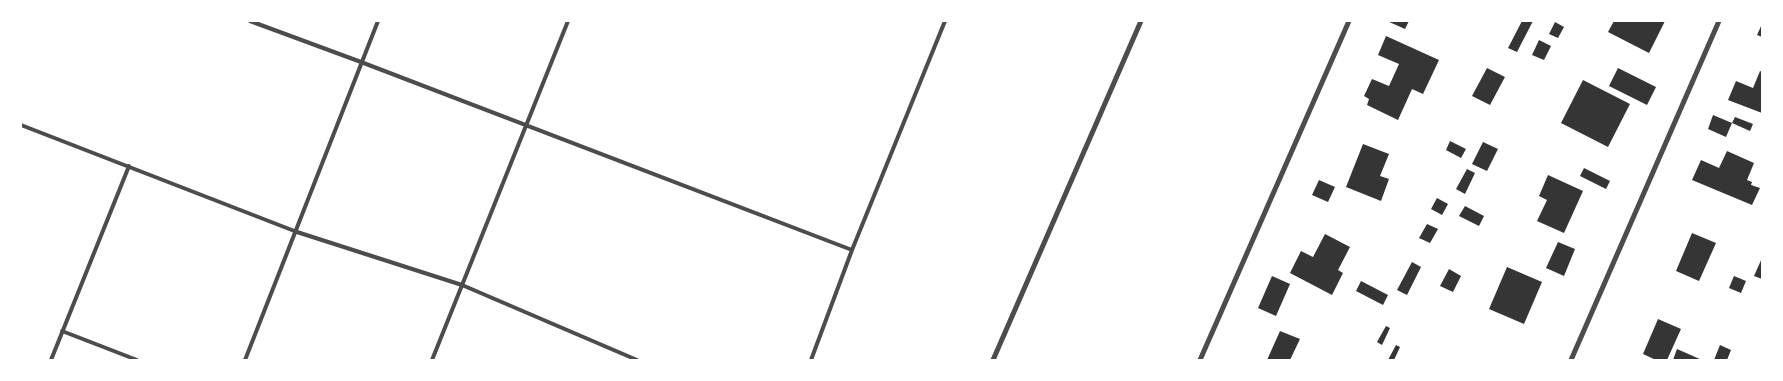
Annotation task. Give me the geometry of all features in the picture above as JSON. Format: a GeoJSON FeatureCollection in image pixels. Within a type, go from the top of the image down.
{"type":"FeatureCollection","features":[{"type":"Feature","properties":{"kind":"street"},"geometry":{"type":"LineString","coordinates":[[993,360],[1141,21]]}},
{"type":"Feature","properties":{"kind":"street"},"geometry":{"type":"LineString","coordinates":[[1200,360],[1349,21]]}},
{"type":"Feature","properties":{"kind":"street"},"geometry":{"type":"LineString","coordinates":[[1571,360],[1718,21]]}},
{"type":"Feature","properties":{"kind":"lane"},"geometry":{"type":"LineString","coordinates":[[250,21],[852,250]]}},
{"type":"Feature","properties":{"kind":"lane"},"geometry":{"type":"LineString","coordinates":[[245,360],[297,232],[378,21]]}},
{"type":"Feature","properties":{"kind":"lane"},"geometry":{"type":"LineString","coordinates":[[432,360],[568,21]]}},
{"type":"Feature","properties":{"kind":"lane"},"geometry":{"type":"LineString","coordinates":[[811,360],[852,250],[945,21]]}},
{"type":"Feature","properties":{"kind":"lane"},"geometry":{"type":"LineString","coordinates":[[21,125],[297,232],[462,285],[624,357],[638,360]]}},
{"type":"Feature","properties":{"kind":"lane"},"geometry":{"type":"LineString","coordinates":[[51,360],[129,166]]}},
{"type":"Feature","properties":{"kind":"lane"},"geometry":{"type":"LineString","coordinates":[[62,331],[137,360]]}},
{"type":"Feature","properties":{"kind":"building"},"geometry":{"type":"Polygon","coordinates":[[[1387,21],[1409,21],[1405,29],[1387,21]]]}},
{"type":"Feature","properties":{"kind":"building"},"geometry":{"type":"Polygon","coordinates":[[[1522,21],[1533,21],[1517,52],[1508,48],[1522,21]]]}},
{"type":"Feature","properties":{"kind":"building"},"geometry":{"type":"Polygon","coordinates":[[[1614,21],[1665,21],[1649,53],[1608,32],[1614,21]]]}},
{"type":"Feature","properties":{"kind":"building"},"geometry":{"type":"Polygon","coordinates":[[[1555,22],[1564,27],[1558,38],[1549,34],[1555,22]]]}},
{"type":"Feature","properties":{"kind":"building"},"geometry":{"type":"Polygon","coordinates":[[[1762,24],[1762,37],[1757,35],[1762,24]]]}},
{"type":"Feature","properties":{"kind":"building"},"geometry":{"type":"Polygon","coordinates":[[[1386,36],[1439,60],[1423,94],[1412,89],[1398,120],[1367,105],[1369,99],[1364,96],[1372,79],[1389,86],[1399,64],[1378,55],[1386,36]]]}},
{"type":"Feature","properties":{"kind":"building"},"geometry":{"type":"Polygon","coordinates":[[[1539,40],[1551,46],[1544,60],[1532,55],[1539,40]]]}},
{"type":"Feature","properties":{"kind":"building"},"geometry":{"type":"Polygon","coordinates":[[[1487,68],[1505,77],[1490,105],[1472,96],[1487,68]]]}},
{"type":"Feature","properties":{"kind":"building"},"geometry":{"type":"Polygon","coordinates":[[[1618,68],[1656,87],[1647,105],[1609,86],[1618,68]]]}},
{"type":"Feature","properties":{"kind":"building"},"geometry":{"type":"Polygon","coordinates":[[[1760,71],[1762,72],[1762,113],[1728,100],[1736,81],[1753,88],[1760,71]]]}},
{"type":"Feature","properties":{"kind":"building"},"geometry":{"type":"Polygon","coordinates":[[[1583,80],[1630,104],[1608,147],[1561,123],[1583,80]]]}},
{"type":"Feature","properties":{"kind":"building"},"geometry":{"type":"Polygon","coordinates":[[[1713,115],[1732,123],[1726,137],[1708,129],[1713,115]]]}},
{"type":"Feature","properties":{"kind":"building"},"geometry":{"type":"Polygon","coordinates":[[[1735,117],[1753,124],[1750,131],[1732,123],[1735,117]]]}},
{"type":"Feature","properties":{"kind":"building"},"geometry":{"type":"Polygon","coordinates":[[[1450,141],[1466,149],[1461,158],[1446,150],[1450,141]]]}},
{"type":"Feature","properties":{"kind":"building"},"geometry":{"type":"Polygon","coordinates":[[[1483,142],[1498,149],[1487,171],[1472,164],[1483,142]]]}},
{"type":"Feature","properties":{"kind":"building"},"geometry":{"type":"Polygon","coordinates":[[[1363,144],[1389,154],[1380,176],[1389,179],[1381,201],[1346,187],[1363,144]]]}},
{"type":"Feature","properties":{"kind":"building"},"geometry":{"type":"Polygon","coordinates":[[[1727,151],[1754,163],[1747,180],[1752,182],[1751,185],[1760,188],[1752,205],[1692,180],[1701,160],[1719,168],[1727,151]]]}},
{"type":"Feature","properties":{"kind":"building"},"geometry":{"type":"Polygon","coordinates":[[[1584,168],[1610,181],[1606,189],[1580,176],[1584,168]]]}},
{"type":"Feature","properties":{"kind":"building"},"geometry":{"type":"Polygon","coordinates":[[[1467,169],[1475,173],[1465,194],[1456,189],[1467,169]]]}},
{"type":"Feature","properties":{"kind":"building"},"geometry":{"type":"Polygon","coordinates":[[[1548,175],[1583,191],[1564,233],[1537,221],[1547,200],[1539,196],[1548,175]]]}},
{"type":"Feature","properties":{"kind":"building"},"geometry":{"type":"Polygon","coordinates":[[[1319,180],[1335,187],[1328,202],[1312,195],[1319,180]]]}},
{"type":"Feature","properties":{"kind":"building"},"geometry":{"type":"Polygon","coordinates":[[[1437,198],[1448,204],[1442,215],[1431,209],[1437,198]]]}},
{"type":"Feature","properties":{"kind":"building"},"geometry":{"type":"Polygon","coordinates":[[[1465,206],[1484,216],[1479,226],[1459,216],[1465,206]]]}},
{"type":"Feature","properties":{"kind":"building"},"geometry":{"type":"Polygon","coordinates":[[[1427,224],[1438,229],[1430,243],[1419,238],[1427,224]]]}},
{"type":"Feature","properties":{"kind":"building"},"geometry":{"type":"Polygon","coordinates":[[[1692,233],[1716,243],[1699,281],[1676,271],[1692,233]]]}},
{"type":"Feature","properties":{"kind":"building"},"geometry":{"type":"Polygon","coordinates":[[[1325,234],[1350,247],[1338,270],[1343,273],[1332,295],[1290,273],[1301,251],[1313,257],[1325,234]]]}},
{"type":"Feature","properties":{"kind":"building"},"geometry":{"type":"Polygon","coordinates":[[[1558,242],[1575,249],[1564,276],[1546,268],[1558,242]]]}},
{"type":"Feature","properties":{"kind":"building"},"geometry":{"type":"Polygon","coordinates":[[[1762,258],[1762,279],[1754,276],[1762,258]]]}},
{"type":"Feature","properties":{"kind":"building"},"geometry":{"type":"Polygon","coordinates":[[[1412,262],[1421,267],[1407,295],[1397,290],[1412,262]]]}},
{"type":"Feature","properties":{"kind":"building"},"geometry":{"type":"Polygon","coordinates":[[[1507,267],[1542,282],[1524,324],[1489,309],[1507,267]]]}},
{"type":"Feature","properties":{"kind":"building"},"geometry":{"type":"Polygon","coordinates":[[[1449,269],[1461,276],[1453,292],[1440,286],[1449,269]]]}},
{"type":"Feature","properties":{"kind":"building"},"geometry":{"type":"Polygon","coordinates":[[[1272,276],[1290,284],[1276,316],[1258,308],[1272,276]]]}},
{"type":"Feature","properties":{"kind":"building"},"geometry":{"type":"Polygon","coordinates":[[[1734,276],[1746,281],[1741,293],[1729,288],[1734,276]]]}},
{"type":"Feature","properties":{"kind":"building"},"geometry":{"type":"Polygon","coordinates":[[[1361,281],[1388,295],[1383,305],[1356,291],[1361,281]]]}},
{"type":"Feature","properties":{"kind":"building"},"geometry":{"type":"Polygon","coordinates":[[[1658,319],[1681,329],[1667,360],[1656,360],[1643,354],[1658,319]]]}},
{"type":"Feature","properties":{"kind":"building"},"geometry":{"type":"Polygon","coordinates":[[[1386,326],[1390,328],[1382,345],[1377,342],[1386,326]]]}},
{"type":"Feature","properties":{"kind":"building"},"geometry":{"type":"Polygon","coordinates":[[[1280,331],[1300,339],[1290,360],[1267,360],[1280,331]]]}},
{"type":"Feature","properties":{"kind":"building"},"geometry":{"type":"Polygon","coordinates":[[[1396,345],[1400,347],[1394,360],[1388,360],[1396,345]]]}},
{"type":"Feature","properties":{"kind":"building"},"geometry":{"type":"Polygon","coordinates":[[[1720,345],[1731,350],[1727,360],[1714,360],[1720,345]]]}},
{"type":"Feature","properties":{"kind":"building"},"geometry":{"type":"Polygon","coordinates":[[[1677,349],[1702,360],[1673,360],[1677,349]]]}}]}
